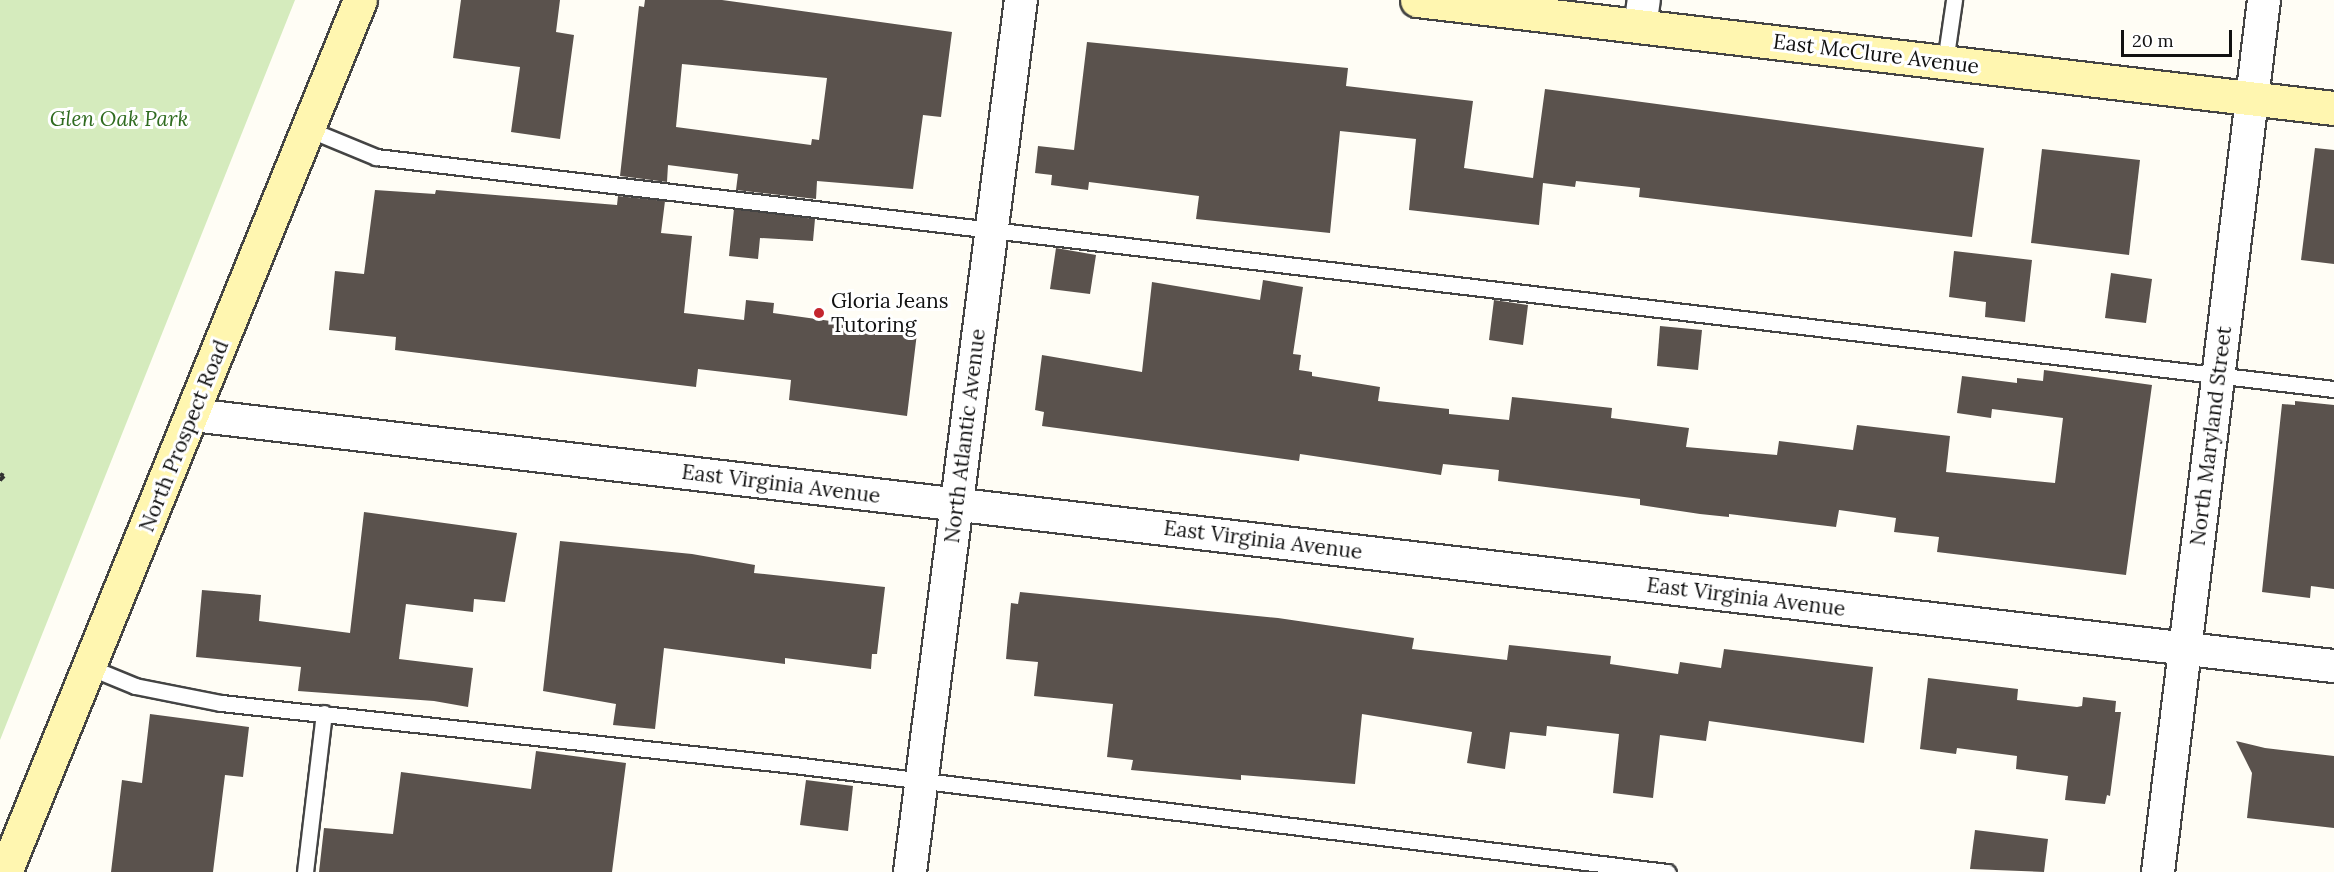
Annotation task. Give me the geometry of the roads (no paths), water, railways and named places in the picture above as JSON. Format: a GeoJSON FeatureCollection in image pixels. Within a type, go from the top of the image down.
{"type":"FeatureCollection","features":[{"type":"Feature","properties":{"kind":"main road","name":"North Prospect Road"},"geometry":{"type":"LineString","coordinates":[[5,872],[193,415],[360,0]]}},
{"type":"Feature","properties":{"kind":"main road","name":"East McClure Avenue"},"geometry":{"type":"LineString","coordinates":[[1417,0],[1642,13],[1945,62],[2334,108]]}},
{"type":"Feature","properties":{"kind":"street","name":"North Atlantic Avenue"},"geometry":{"type":"LineString","coordinates":[[910,872],[1021,0]]}},
{"type":"Feature","properties":{"kind":"street","name":"North Maryland Street"},"geometry":{"type":"LineString","coordinates":[[2158,872],[2249,99],[2264,0]]}},
{"type":"Feature","properties":{"kind":"street","name":"East Virginia Avenue"},"geometry":{"type":"LineString","coordinates":[[193,415],[2334,666]]}},
{"type":"Feature","properties":{"kind":"lane"},"geometry":{"type":"LineString","coordinates":[[1945,62],[1953,0]]}},
{"type":"Feature","properties":{"kind":"lane"},"geometry":{"type":"LineString","coordinates":[[308,129],[376,157],[2334,389]]}},
{"type":"Feature","properties":{"kind":"lane"},"geometry":{"type":"LineString","coordinates":[[89,667],[163,693],[922,781],[1667,872]]}},
{"type":"Feature","properties":{"kind":"lane"},"geometry":{"type":"LineString","coordinates":[[305,872],[324,713]]}},
{"type":"Feature","properties":{"kind":"place","name":"Gloria Jeans Tutoring"},"geometry":{"type":"Point","coordinates":[819,313]}},
{"type":"Feature","properties":{"kind":"park label","name":"Glen Oak Park"},"geometry":{"type":"Point","coordinates":[119,119]}}]}
